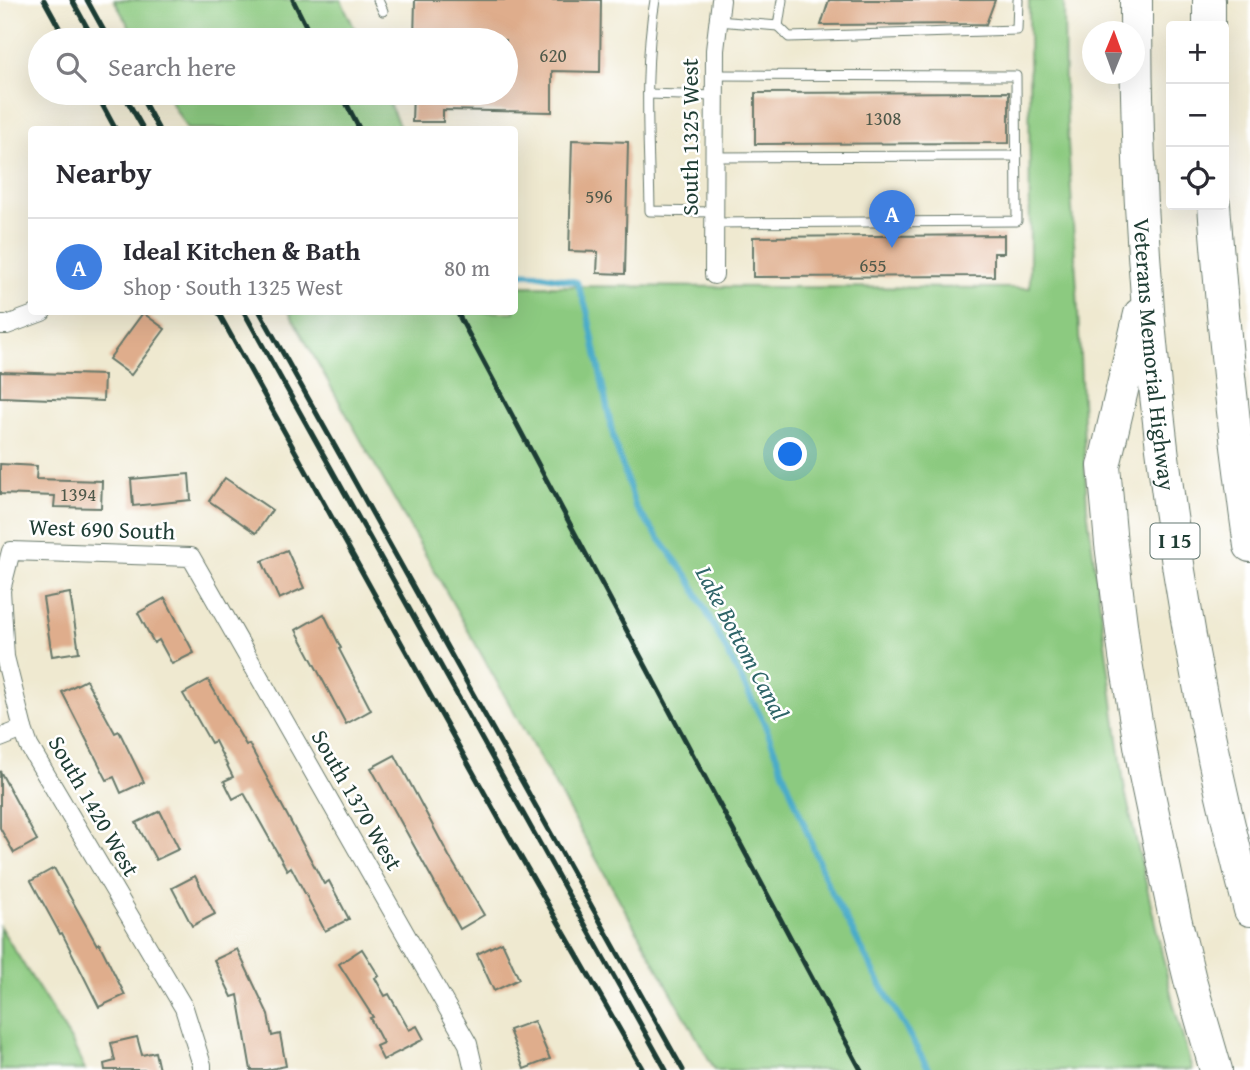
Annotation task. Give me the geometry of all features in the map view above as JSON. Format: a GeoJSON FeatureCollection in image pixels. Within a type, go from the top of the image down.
{"type":"FeatureCollection","features":[{"type":"Feature","properties":{"kind":"highway","name":"Veterans Memorial Highway"},"geometry":{"type":"LineString","coordinates":[[1136,0],[1137,117],[1146,288],[1156,394],[1182,589],[1196,670],[1221,791],[1250,910]]}},
{"type":"Feature","properties":{"kind":"highway"},"geometry":{"type":"LineString","coordinates":[[1209,0],[1209,21]]}},
{"type":"Feature","properties":{"kind":"highway"},"geometry":{"type":"LineString","coordinates":[[1214,210],[1227,366],[1250,546]]}},
{"type":"Feature","properties":{"kind":"highway"},"geometry":{"type":"LineString","coordinates":[[1146,288],[1104,466],[1124,643],[1145,775],[1175,918],[1216,1070]]}},
{"type":"Feature","properties":{"kind":"street","name":"South 1325 West"},"geometry":{"type":"LineString","coordinates":[[714,275],[715,50],[721,0]]}},
{"type":"Feature","properties":{"kind":"street"},"geometry":{"type":"LineString","coordinates":[[0,325],[34,315]]}},
{"type":"Feature","properties":{"kind":"street","name":"West 690 South"},"geometry":{"type":"LineString","coordinates":[[11,551],[191,557]]}},
{"type":"Feature","properties":{"kind":"street","name":"South 1420 West"},"geometry":{"type":"LineString","coordinates":[[11,551],[1,590],[5,657],[29,746],[184,1008],[202,1070]]}},
{"type":"Feature","properties":{"kind":"street","name":"South 1370 West"},"geometry":{"type":"LineString","coordinates":[[191,557],[468,1044],[474,1070]]}},
{"type":"Feature","properties":{"kind":"street"},"geometry":{"type":"LineString","coordinates":[[0,738],[23,729]]}},
{"type":"Feature","properties":{"kind":"lane"},"geometry":{"type":"LineString","coordinates":[[378,0],[383,11]]}},
{"type":"Feature","properties":{"kind":"lane"},"geometry":{"type":"LineString","coordinates":[[654,0],[648,94],[650,211],[714,217],[1017,220],[1016,76],[715,75]]}},
{"type":"Feature","properties":{"kind":"lane"},"geometry":{"type":"LineString","coordinates":[[778,26],[782,0]]}},
{"type":"Feature","properties":{"kind":"lane"},"geometry":{"type":"LineString","coordinates":[[718,21],[778,26],[789,37],[1017,30],[1018,0]]}},
{"type":"Feature","properties":{"kind":"lane"},"geometry":{"type":"LineString","coordinates":[[648,94],[715,96]]}},
{"type":"Feature","properties":{"kind":"lane"},"geometry":{"type":"LineString","coordinates":[[715,158],[1017,156]]}},
{"type":"Feature","properties":{"kind":"green space"},"geometry":{"type":"Polygon","coordinates":[[[114,0],[341,0],[354,28],[130,28],[114,0]]]}},
{"type":"Feature","properties":{"kind":"green space"},"geometry":{"type":"Polygon","coordinates":[[[1029,0],[1064,0],[1065,93],[1087,508],[1125,791],[1173,1002],[1192,1070],[715,1070],[291,315],[518,315],[518,286],[1030,288],[1029,0]]]}},
{"type":"Feature","properties":{"kind":"green space"},"geometry":{"type":"Polygon","coordinates":[[[173,105],[390,105],[400,126],[185,126],[173,105]]]}},
{"type":"Feature","properties":{"kind":"green space"},"geometry":{"type":"Polygon","coordinates":[[[0,927],[72,1042],[85,1070],[0,1070],[0,927]]]}},
{"type":"Feature","properties":{"kind":"building"},"geometry":{"type":"Polygon","coordinates":[[[415,0],[601,0],[600,72],[552,71],[552,112],[443,110],[443,122],[412,122],[413,105],[518,105],[518,28],[414,28],[415,0]]]}},
{"type":"Feature","properties":{"kind":"building"},"geometry":{"type":"Polygon","coordinates":[[[829,0],[995,0],[986,24],[821,25],[829,0]]]}},
{"type":"Feature","properties":{"kind":"building"},"geometry":{"type":"Polygon","coordinates":[[[1009,92],[1009,143],[755,144],[755,93],[1009,92]]]}},
{"type":"Feature","properties":{"kind":"building"},"geometry":{"type":"Polygon","coordinates":[[[572,140],[628,142],[625,274],[597,273],[598,252],[569,251],[572,140]]]}},
{"type":"Feature","properties":{"kind":"building"},"geometry":{"type":"Polygon","coordinates":[[[1004,235],[1004,253],[994,253],[994,276],[753,277],[753,237],[1004,235]]]}},
{"type":"Feature","properties":{"kind":"building"},"geometry":{"type":"Polygon","coordinates":[[[142,315],[146,315],[165,329],[131,375],[109,359],[142,315]]]}},
{"type":"Feature","properties":{"kind":"building"},"geometry":{"type":"Polygon","coordinates":[[[0,372],[104,375],[103,401],[0,397],[0,372]]]}},
{"type":"Feature","properties":{"kind":"building"},"geometry":{"type":"Polygon","coordinates":[[[0,464],[37,466],[36,479],[102,481],[101,508],[54,507],[55,496],[0,494],[0,464]]]}},
{"type":"Feature","properties":{"kind":"building"},"geometry":{"type":"Polygon","coordinates":[[[189,474],[191,500],[133,506],[131,479],[189,474]]]}},
{"type":"Feature","properties":{"kind":"building"},"geometry":{"type":"Polygon","coordinates":[[[225,478],[272,510],[256,533],[209,501],[225,478]]]}},
{"type":"Feature","properties":{"kind":"building"},"geometry":{"type":"Polygon","coordinates":[[[287,550],[304,588],[279,599],[262,561],[287,550]]]}},
{"type":"Feature","properties":{"kind":"building"},"geometry":{"type":"Polygon","coordinates":[[[70,593],[79,652],[52,656],[43,598],[70,593]]]}},
{"type":"Feature","properties":{"kind":"building"},"geometry":{"type":"Polygon","coordinates":[[[165,598],[194,653],[172,664],[159,640],[154,643],[138,613],[165,598]]]}},
{"type":"Feature","properties":{"kind":"building"},"geometry":{"type":"Polygon","coordinates":[[[324,614],[371,710],[346,724],[296,630],[324,614]]]}},
{"type":"Feature","properties":{"kind":"building"},"geometry":{"type":"Polygon","coordinates":[[[86,680],[115,733],[119,731],[144,782],[121,793],[114,777],[107,780],[62,692],[86,680]]]}},
{"type":"Feature","properties":{"kind":"building"},"geometry":{"type":"Polygon","coordinates":[[[208,680],[246,745],[249,744],[324,884],[329,881],[349,919],[325,931],[291,867],[287,870],[244,793],[233,799],[224,781],[233,777],[215,741],[211,743],[183,694],[208,680]]]}},
{"type":"Feature","properties":{"kind":"building"},"geometry":{"type":"Polygon","coordinates":[[[395,755],[484,915],[460,929],[371,768],[395,755]]]}},
{"type":"Feature","properties":{"kind":"building"},"geometry":{"type":"Polygon","coordinates":[[[0,771],[37,840],[14,853],[0,828],[0,771]]]}},
{"type":"Feature","properties":{"kind":"building"},"geometry":{"type":"Polygon","coordinates":[[[160,811],[179,849],[156,860],[136,823],[160,811]]]}},
{"type":"Feature","properties":{"kind":"building"},"geometry":{"type":"Polygon","coordinates":[[[54,868],[97,945],[99,943],[125,995],[99,1007],[62,933],[60,934],[31,881],[54,868]]]}},
{"type":"Feature","properties":{"kind":"building"},"geometry":{"type":"Polygon","coordinates":[[[195,876],[215,914],[192,926],[172,888],[195,876]]]}},
{"type":"Feature","properties":{"kind":"building"},"geometry":{"type":"Polygon","coordinates":[[[502,942],[519,979],[494,991],[477,954],[502,942]]]}},
{"type":"Feature","properties":{"kind":"building"},"geometry":{"type":"Polygon","coordinates":[[[237,949],[268,1014],[272,1036],[280,1034],[286,1066],[251,1070],[238,995],[232,997],[214,960],[237,949]]]}},
{"type":"Feature","properties":{"kind":"building"},"geometry":{"type":"Polygon","coordinates":[[[362,949],[379,976],[375,978],[385,996],[389,994],[409,1030],[417,1026],[424,1039],[383,1060],[376,1046],[383,1043],[370,1018],[373,1017],[339,964],[362,949]]]}},
{"type":"Feature","properties":{"kind":"building"},"geometry":{"type":"Polygon","coordinates":[[[534,1021],[550,1059],[524,1069],[509,1030],[534,1021]]]}},
{"type":"Feature","properties":{"kind":"building"},"geometry":{"type":"Polygon","coordinates":[[[137,1037],[142,1055],[155,1052],[159,1070],[105,1070],[104,1064],[115,1061],[111,1043],[137,1037]]]}},
{"type":"Feature","properties":{"kind":"waterway","name":"Lake Bottom Canal"},"geometry":{"type":"LineString","coordinates":[[518,273],[577,282],[587,310],[614,440],[636,508],[689,578],[764,723],[828,885],[929,1070]]}},
{"type":"Feature","properties":{"kind":"railway"},"geometry":{"type":"LineString","coordinates":[[44,0],[59,28]]}},
{"type":"Feature","properties":{"kind":"railway"},"geometry":{"type":"LineString","coordinates":[[72,0],[87,28]]}},
{"type":"Feature","properties":{"kind":"railway"},"geometry":{"type":"LineString","coordinates":[[87,0],[102,28]]}},
{"type":"Feature","properties":{"kind":"railway"},"geometry":{"type":"LineString","coordinates":[[293,0],[307,28]]}},
{"type":"Feature","properties":{"kind":"railway"},"geometry":{"type":"LineString","coordinates":[[102,105],[114,126]]}},
{"type":"Feature","properties":{"kind":"railway"},"geometry":{"type":"LineString","coordinates":[[130,105],[142,126]]}},
{"type":"Feature","properties":{"kind":"railway"},"geometry":{"type":"LineString","coordinates":[[145,105],[157,126]]}},
{"type":"Feature","properties":{"kind":"railway"},"geometry":{"type":"LineString","coordinates":[[347,105],[358,126]]}},
{"type":"Feature","properties":{"kind":"railway"},"geometry":{"type":"LineString","coordinates":[[220,315],[499,819],[643,1070]]}},
{"type":"Feature","properties":{"kind":"railway"},"geometry":{"type":"LineString","coordinates":[[246,315],[666,1070]]}},
{"type":"Feature","properties":{"kind":"railway"},"geometry":{"type":"LineString","coordinates":[[262,315],[683,1070]]}},
{"type":"Feature","properties":{"kind":"railway"},"geometry":{"type":"LineString","coordinates":[[459,315],[861,1070]]}},
{"type":"Feature","properties":{"kind":"place","name":"Ideal Kitchen & Bath"},"geometry":{"type":"Point","coordinates":[892,248]}}]}
